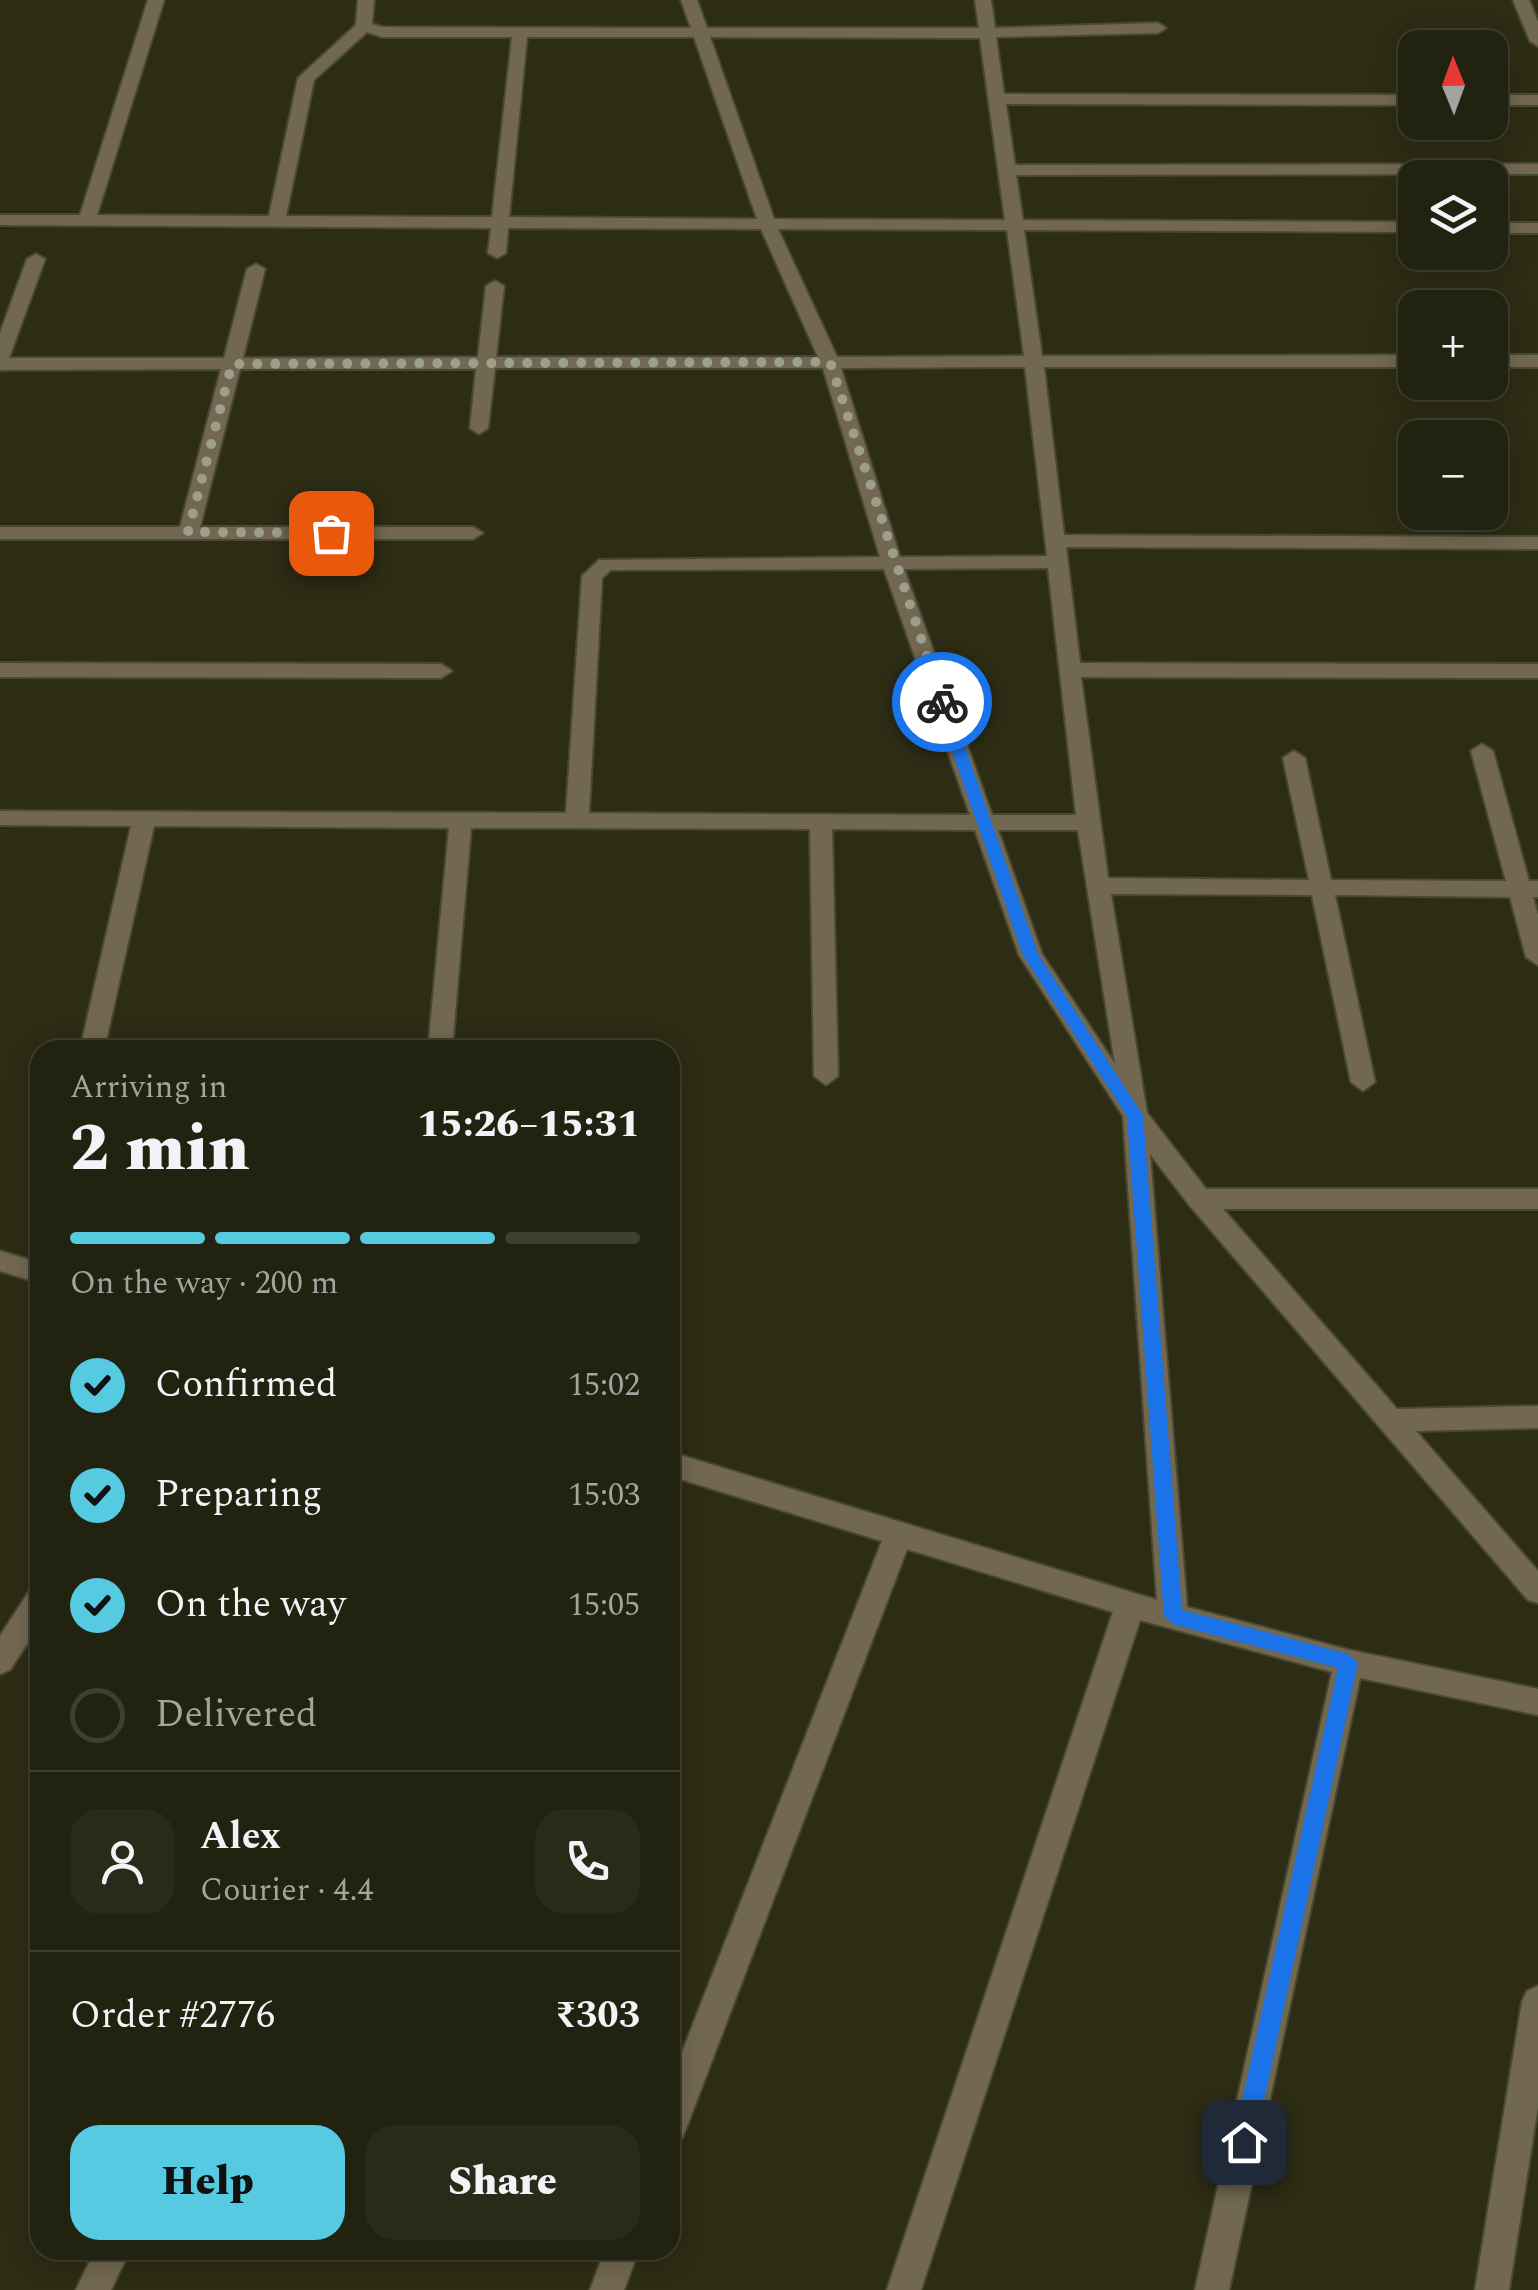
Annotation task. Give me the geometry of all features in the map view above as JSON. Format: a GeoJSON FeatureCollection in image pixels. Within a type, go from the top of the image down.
{"type":"FeatureCollection","features":[{"type":"Feature","properties":{"kind":"street"},"geometry":{"type":"LineString","coordinates":[[87,220],[156,0]]}},
{"type":"Feature","properties":{"kind":"street"},"geometry":{"type":"LineString","coordinates":[[277,220],[306,78],[364,26],[366,0]]}},
{"type":"Feature","properties":{"kind":"street"},"geometry":{"type":"LineString","coordinates":[[689,0],[767,223],[830,362],[892,563],[1030,955],[1135,1115],[1198,1199],[1538,1591]]}},
{"type":"Feature","properties":{"kind":"street"},"geometry":{"type":"LineString","coordinates":[[983,0],[1034,362],[1088,823],[1135,1115],[1173,1616]]}},
{"type":"Feature","properties":{"kind":"street"},"geometry":{"type":"LineString","coordinates":[[1521,0],[1538,41]]}},
{"type":"Feature","properties":{"kind":"street"},"geometry":{"type":"LineString","coordinates":[[364,26],[382,32],[988,33],[1158,28]]}},
{"type":"Feature","properties":{"kind":"street"},"geometry":{"type":"LineString","coordinates":[[497,252],[520,31]]}},
{"type":"Feature","properties":{"kind":"street"},"geometry":{"type":"LineString","coordinates":[[997,100],[1398,100]]}},
{"type":"Feature","properties":{"kind":"street"},"geometry":{"type":"LineString","coordinates":[[1508,100],[1538,100]]}},
{"type":"Feature","properties":{"kind":"street"},"geometry":{"type":"LineString","coordinates":[[1006,170],[1538,169]]}},
{"type":"Feature","properties":{"kind":"street"},"geometry":{"type":"LineString","coordinates":[[0,220],[1398,227]]}},
{"type":"Feature","properties":{"kind":"street"},"geometry":{"type":"LineString","coordinates":[[1508,228],[1538,228]]}},
{"type":"Feature","properties":{"kind":"street"},"geometry":{"type":"LineString","coordinates":[[36,260],[0,361],[1398,361]]}},
{"type":"Feature","properties":{"kind":"street"},"geometry":{"type":"LineString","coordinates":[[188,532],[256,269]]}},
{"type":"Feature","properties":{"kind":"street"},"geometry":{"type":"LineString","coordinates":[[479,428],[495,286]]}},
{"type":"Feature","properties":{"kind":"street"},"geometry":{"type":"LineString","coordinates":[[1508,361],[1538,361]]}},
{"type":"Feature","properties":{"kind":"street"},"geometry":{"type":"LineString","coordinates":[[0,533],[473,533]]}},
{"type":"Feature","properties":{"kind":"street"},"geometry":{"type":"LineString","coordinates":[[577,821],[592,576],[606,564],[892,563],[1057,551],[1538,543]]}},
{"type":"Feature","properties":{"kind":"street"},"geometry":{"type":"LineString","coordinates":[[0,670],[441,670]]}},
{"type":"Feature","properties":{"kind":"street"},"geometry":{"type":"LineString","coordinates":[[1070,670],[1538,670]]}},
{"type":"Feature","properties":{"kind":"street"},"geometry":{"type":"LineString","coordinates":[[1482,751],[1529,888],[1538,957]]}},
{"type":"Feature","properties":{"kind":"street"},"geometry":{"type":"LineString","coordinates":[[1294,758],[1362,1082]]}},
{"type":"Feature","properties":{"kind":"street"},"geometry":{"type":"LineString","coordinates":[[0,818],[1088,823]]}},
{"type":"Feature","properties":{"kind":"street"},"geometry":{"type":"LineString","coordinates":[[94,1040],[144,819]]}},
{"type":"Feature","properties":{"kind":"street"},"geometry":{"type":"LineString","coordinates":[[441,1040],[461,820]]}},
{"type":"Feature","properties":{"kind":"street"},"geometry":{"type":"LineString","coordinates":[[821,822],[826,1076]]}},
{"type":"Feature","properties":{"kind":"street"},"geometry":{"type":"LineString","coordinates":[[1098,886],[1529,888]]}},
{"type":"Feature","properties":{"kind":"street"},"geometry":{"type":"LineString","coordinates":[[1198,1199],[1538,1199]]}},
{"type":"Feature","properties":{"kind":"street"},"geometry":{"type":"LineString","coordinates":[[0,1261],[30,1270]]}},
{"type":"Feature","properties":{"kind":"street"},"geometry":{"type":"LineString","coordinates":[[1390,1420],[1538,1417]]}},
{"type":"Feature","properties":{"kind":"street"},"geometry":{"type":"LineString","coordinates":[[680,1467],[1130,1605],[1348,1663],[1538,1702]]}},
{"type":"Feature","properties":{"kind":"street"},"geometry":{"type":"LineString","coordinates":[[680,2100],[899,1534]]}},
{"type":"Feature","properties":{"kind":"street"},"geometry":{"type":"LineString","coordinates":[[904,2290],[1130,1605]]}},
{"type":"Feature","properties":{"kind":"street"},"geometry":{"type":"LineString","coordinates":[[0,1661],[30,1614]]}},
{"type":"Feature","properties":{"kind":"street"},"geometry":{"type":"LineString","coordinates":[[1212,2290],[1348,1663]]}},
{"type":"Feature","properties":{"kind":"street"},"geometry":{"type":"LineString","coordinates":[[1492,2290],[1538,2002]]}},
{"type":"Feature","properties":{"kind":"street"},"geometry":{"type":"LineString","coordinates":[[93,2290],[108,2260]]}},
{"type":"Feature","properties":{"kind":"street"},"geometry":{"type":"LineString","coordinates":[[607,2290],[618,2260]]}},
{"type":"Feature","properties":{"kind":"way so far"},"geometry":{"type":"LineString","coordinates":[[331,533],[188,532],[232,364],[830,362],[892,563],[942,702]]}},
{"type":"Feature","properties":{"kind":"route"},"geometry":{"type":"LineString","coordinates":[[942,702],[1030,955],[1135,1115],[1173,1616],[1348,1663],[1244,2142]]}}]}
